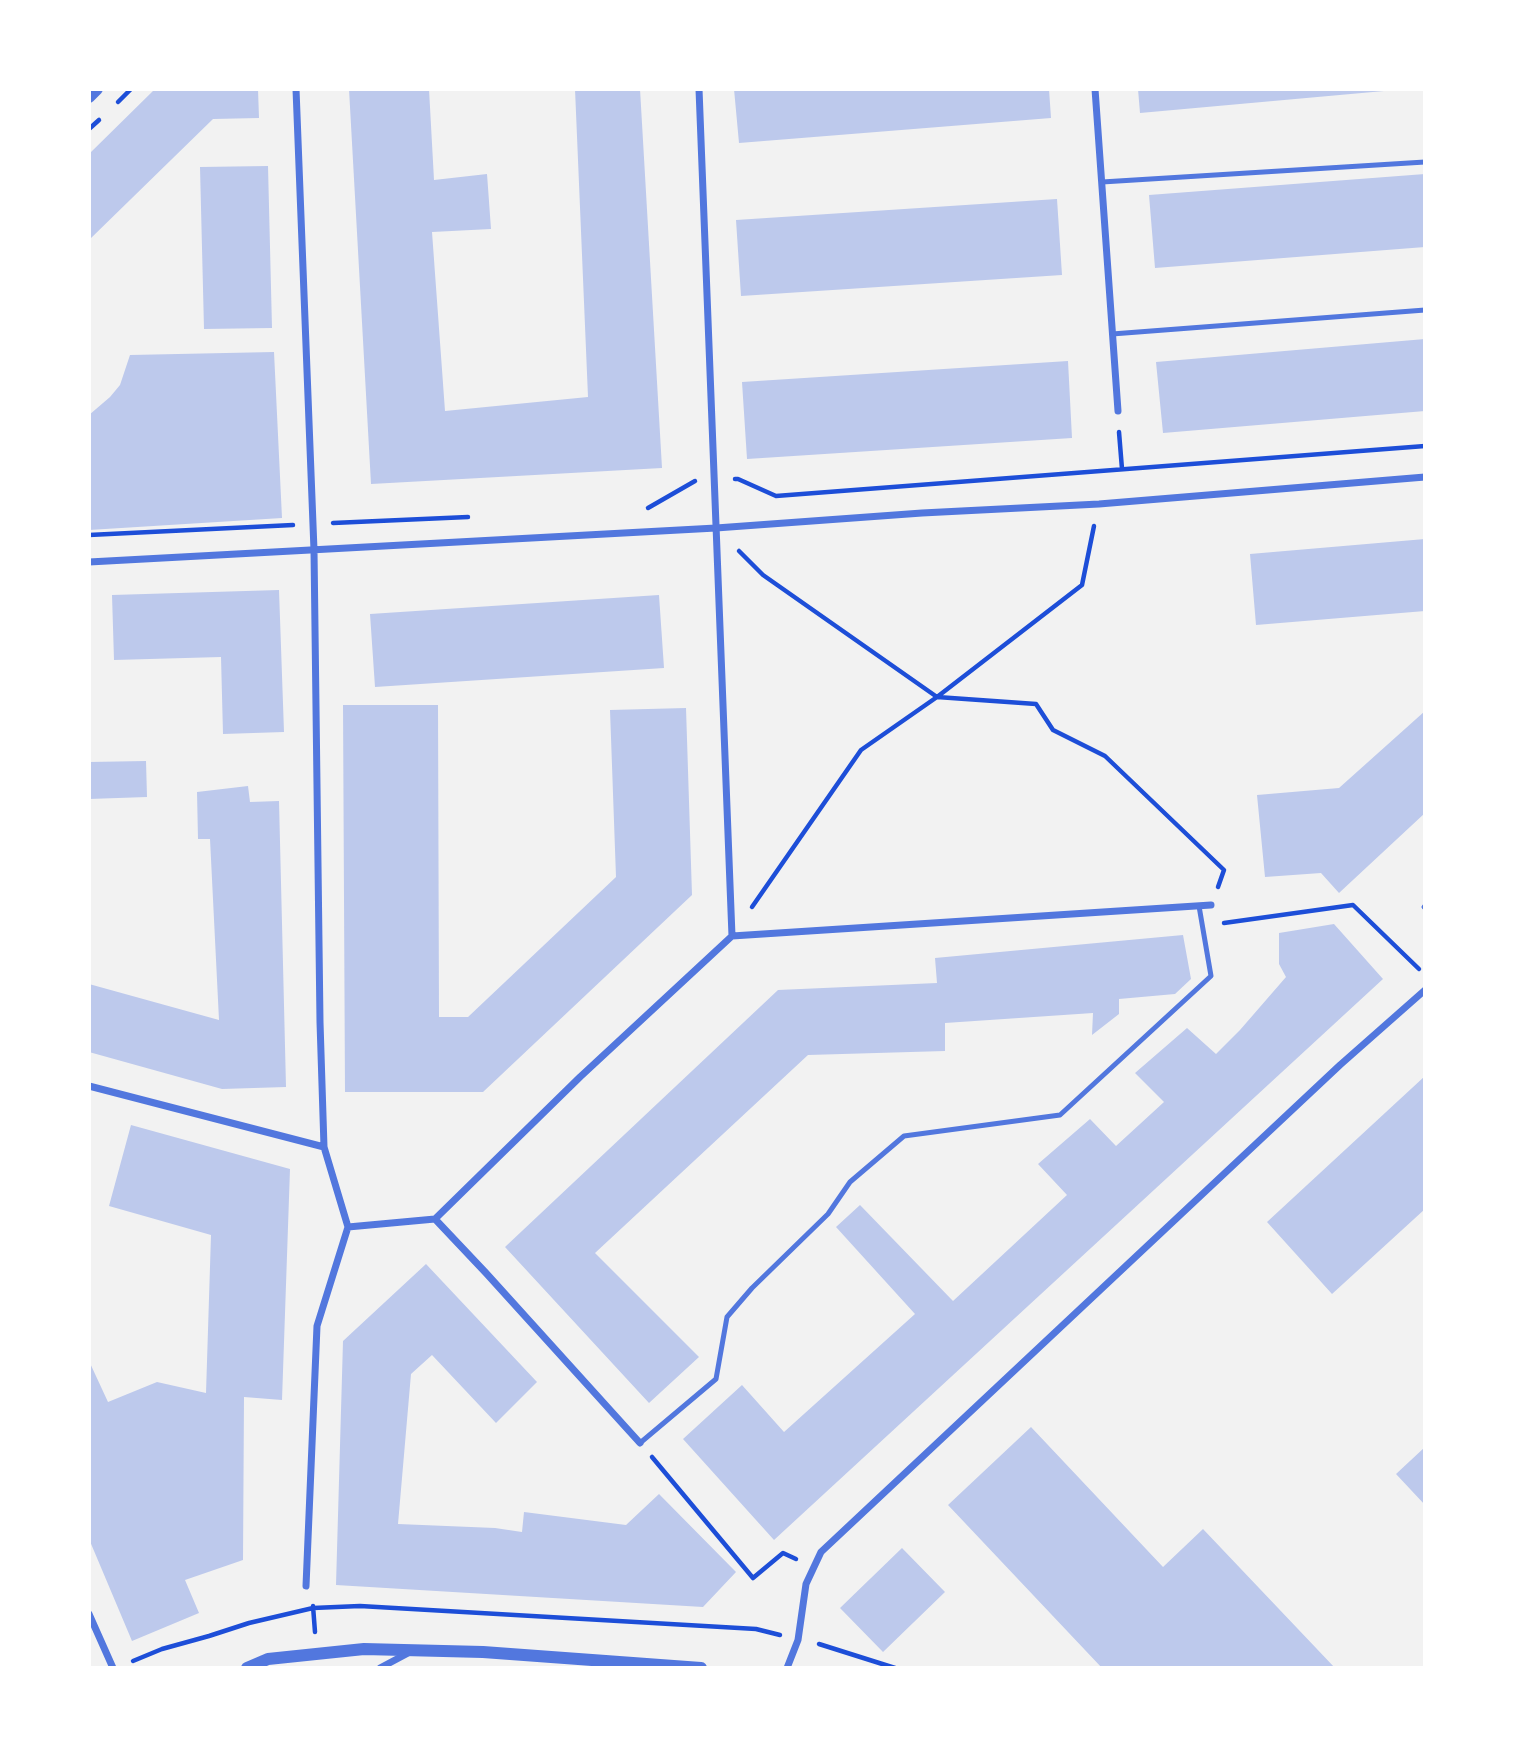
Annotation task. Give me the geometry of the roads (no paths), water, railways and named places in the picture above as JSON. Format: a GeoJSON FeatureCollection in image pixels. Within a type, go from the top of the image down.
{"type":"FeatureCollection","features":[{"type":"Feature","properties":{"kind":"street"},"geometry":{"type":"LineString","coordinates":[[89,97],[97,89]]}},
{"type":"Feature","properties":{"kind":"street"},"geometry":{"type":"LineString","coordinates":[[296,89],[314,550],[324,1147],[348,1227],[317,1326],[306,1586]]}},
{"type":"Feature","properties":{"kind":"street"},"geometry":{"type":"LineString","coordinates":[[699,89],[732,936]]}},
{"type":"Feature","properties":{"kind":"street"},"geometry":{"type":"LineString","coordinates":[[1095,89],[1118,411]]}},
{"type":"Feature","properties":{"kind":"street"},"geometry":{"type":"LineString","coordinates":[[89,562],[1099,504],[1425,477]]}},
{"type":"Feature","properties":{"kind":"street"},"geometry":{"type":"LineString","coordinates":[[348,1227],[435,1219],[580,1077],[732,936],[1211,905]]}},
{"type":"Feature","properties":{"kind":"street"},"geometry":{"type":"LineString","coordinates":[[788,1668],[798,1640],[806,1584],[821,1552],[1340,1065],[1425,990]]}},
{"type":"Feature","properties":{"kind":"street"},"geometry":{"type":"LineString","coordinates":[[89,1086],[324,1147]]}},
{"type":"Feature","properties":{"kind":"street"},"geometry":{"type":"LineString","coordinates":[[435,1219],[640,1443]]}},
{"type":"Feature","properties":{"kind":"street"},"geometry":{"type":"LineString","coordinates":[[89,1614],[113,1668]]}},
{"type":"Feature","properties":{"kind":"street"},"geometry":{"type":"LineString","coordinates":[[247,1668],[268,1659],[364,1649],[484,1652],[701,1668]]}},
{"type":"Feature","properties":{"kind":"street"},"geometry":{"type":"LineString","coordinates":[[380,1668],[413,1650]]}},
{"type":"Feature","properties":{"kind":"lane"},"geometry":{"type":"LineString","coordinates":[[1102,182],[1425,162]]}},
{"type":"Feature","properties":{"kind":"lane"},"geometry":{"type":"LineString","coordinates":[[1112,334],[1425,310]]}},
{"type":"Feature","properties":{"kind":"lane"},"geometry":{"type":"LineString","coordinates":[[640,1443],[716,1379],[727,1317],[752,1288],[828,1214],[850,1182],[904,1136],[1060,1115],[1211,976],[1199,906]]}}]}
